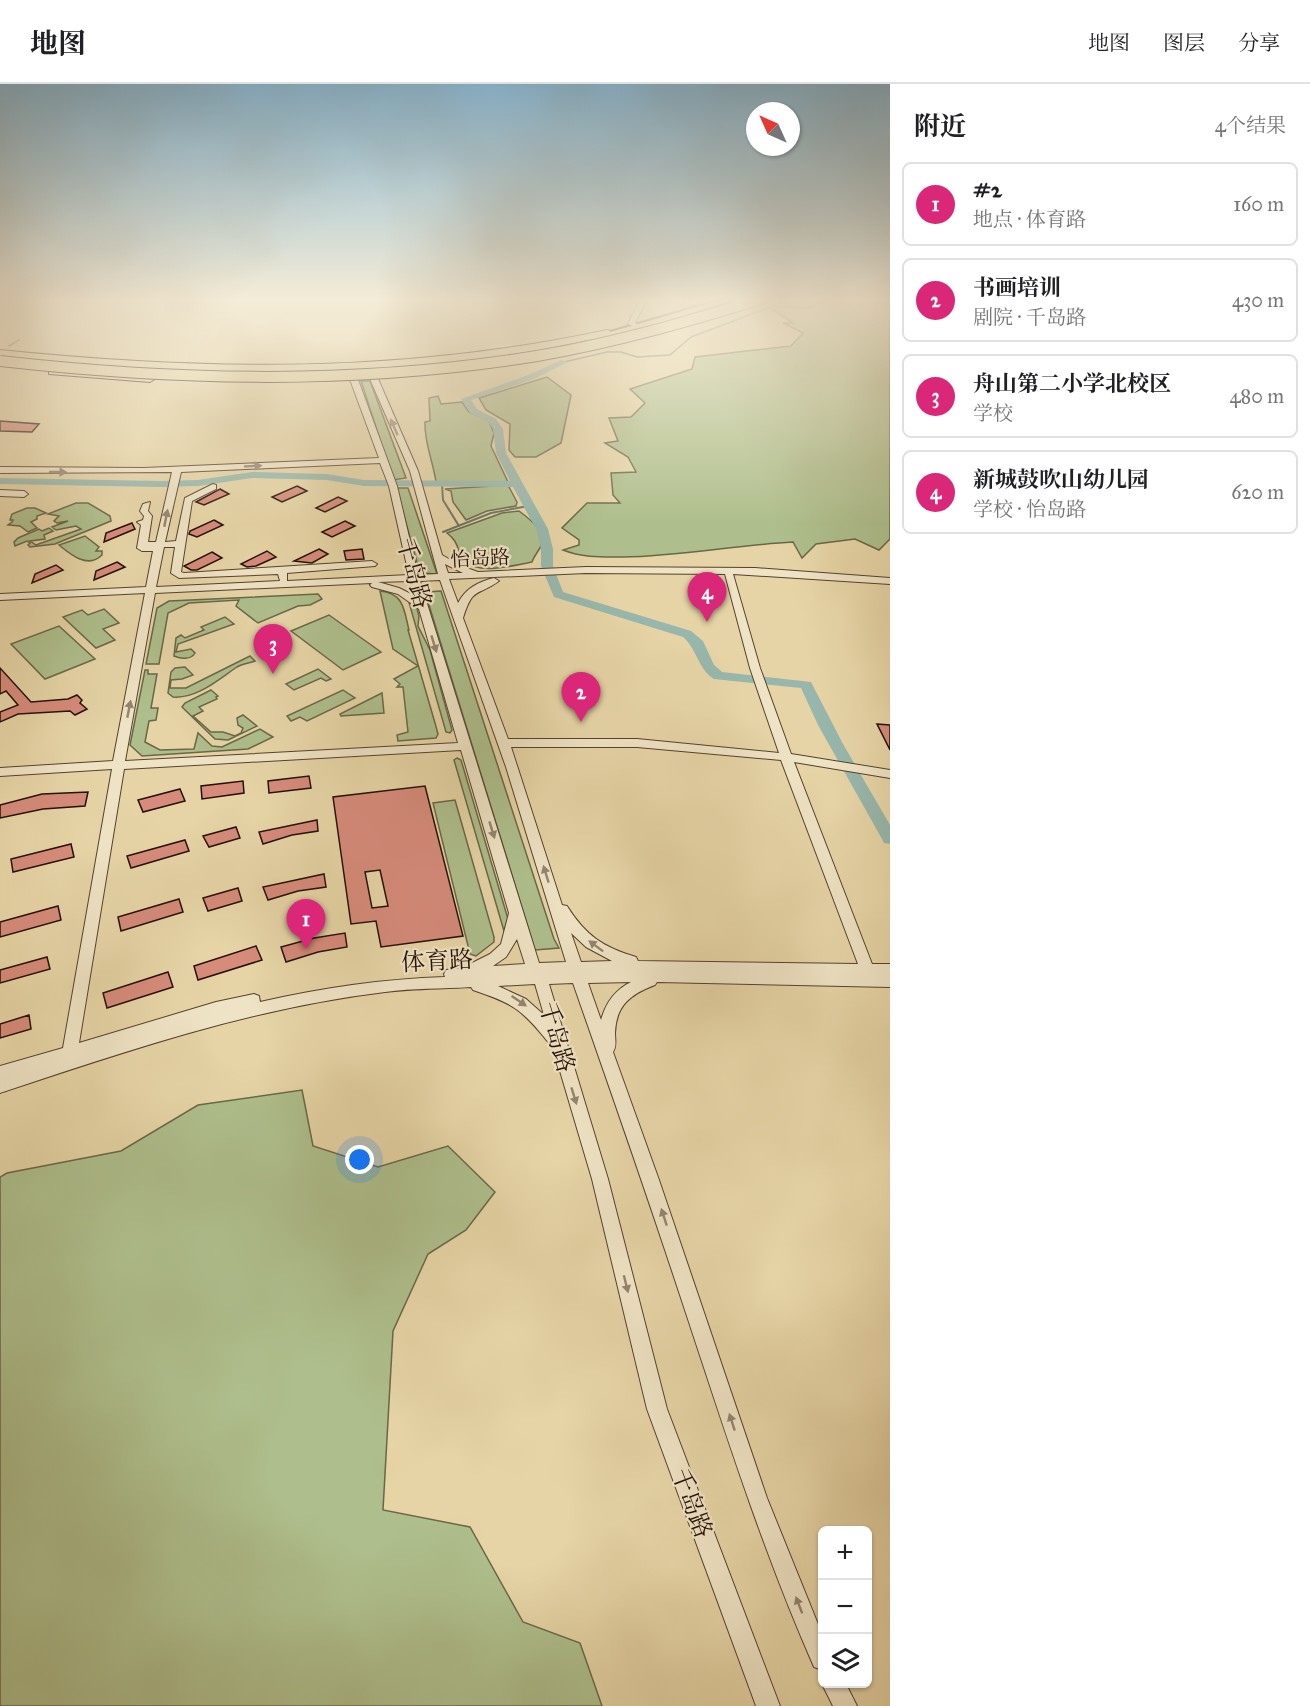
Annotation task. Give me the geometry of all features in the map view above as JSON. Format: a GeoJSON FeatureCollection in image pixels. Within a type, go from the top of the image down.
{"type":"FeatureCollection","features":[{"type":"Feature","properties":{"kind":"highway"},"geometry":{"type":"LineString","coordinates":[[85,374],[259,381],[326,374]]}},
{"type":"Feature","properties":{"kind":"highway"},"geometry":{"type":"LineString","coordinates":[[114,374],[272,377],[353,374]]}},
{"type":"Feature","properties":{"kind":"main road"},"geometry":{"type":"LineString","coordinates":[[122,374],[263,379],[321,374]]}},
{"type":"Feature","properties":{"kind":"street","name":"千岛路"},"geometry":{"type":"LineString","coordinates":[[352,374],[391,482],[423,608],[600,1179],[657,1408],[768,1706]]}},
{"type":"Feature","properties":{"kind":"street","name":"千岛路"},"geometry":{"type":"LineString","coordinates":[[372,374],[414,471],[445,580],[503,743],[577,972],[610,1061],[757,1498],[818,1650]]}},
{"type":"Feature","properties":{"kind":"street"},"geometry":{"type":"LineString","coordinates":[[0,470],[174,479],[383,460]]}},
{"type":"Feature","properties":{"kind":"street"},"geometry":{"type":"LineString","coordinates":[[69,1057],[118,767],[174,479]]}},
{"type":"Feature","properties":{"kind":"street"},"geometry":{"type":"LineString","coordinates":[[213,488],[188,500],[176,573],[182,576],[372,564]]}},
{"type":"Feature","properties":{"kind":"street"},"geometry":{"type":"LineString","coordinates":[[0,493],[24,494]]}},
{"type":"Feature","properties":{"kind":"street"},"geometry":{"type":"LineString","coordinates":[[134,556],[141,554],[143,523],[148,516],[144,511],[147,504]]}},
{"type":"Feature","properties":{"kind":"street"},"geometry":{"type":"LineString","coordinates":[[184,522],[196,517]]}},
{"type":"Feature","properties":{"kind":"street"},"geometry":{"type":"LineString","coordinates":[[142,547],[180,544]]}},
{"type":"Feature","properties":{"kind":"street"},"geometry":{"type":"LineString","coordinates":[[0,599],[285,584],[371,582],[397,572],[405,564],[408,552]]}},
{"type":"Feature","properties":{"kind":"street"},"geometry":{"type":"LineString","coordinates":[[438,556],[458,568],[491,576]]}},
{"type":"Feature","properties":{"kind":"street"},"geometry":{"type":"LineString","coordinates":[[459,616],[463,600],[469,591],[504,580],[532,576],[644,570],[745,571],[808,573],[890,581]]}},
{"type":"Feature","properties":{"kind":"street"},"geometry":{"type":"LineString","coordinates":[[282,571],[285,584]]}},
{"type":"Feature","properties":{"kind":"street"},"geometry":{"type":"LineString","coordinates":[[564,574],[729,575],[842,580],[890,586]]}},
{"type":"Feature","properties":{"kind":"street"},"geometry":{"type":"LineString","coordinates":[[729,575],[755,668],[786,757],[870,975]]}},
{"type":"Feature","properties":{"kind":"street","name":"怡岛路"},"geometry":{"type":"LineString","coordinates":[[445,580],[491,576],[532,576]]}},
{"type":"Feature","properties":{"kind":"street"},"geometry":{"type":"LineString","coordinates":[[151,591],[415,580],[504,580]]}},
{"type":"Feature","properties":{"kind":"street"},"geometry":{"type":"LineString","coordinates":[[371,582],[398,591],[412,598],[423,608]]}},
{"type":"Feature","properties":{"kind":"street"},"geometry":{"type":"LineString","coordinates":[[503,743],[637,743],[786,757],[829,766],[888,774]]}},
{"type":"Feature","properties":{"kind":"street"},"geometry":{"type":"LineString","coordinates":[[0,772],[466,746]]}},
{"type":"Feature","properties":{"kind":"street"},"geometry":{"type":"LineString","coordinates":[[554,898],[570,923],[597,948],[609,955],[620,960],[693,966]]}},
{"type":"Feature","properties":{"kind":"street"},"geometry":{"type":"LineString","coordinates":[[466,977],[492,961],[510,944],[516,910]]}},
{"type":"Feature","properties":{"kind":"street","name":"体育路"},"geometry":{"type":"LineString","coordinates":[[0,1073],[277,1005],[387,986],[466,977],[693,966],[870,975],[890,981]]}},
{"type":"Feature","properties":{"kind":"street","name":"体育路"},"geometry":{"type":"LineString","coordinates":[[577,972],[661,977],[870,975],[890,970]]}},
{"type":"Feature","properties":{"kind":"street"},"geometry":{"type":"LineString","coordinates":[[466,977],[515,997],[540,1020],[558,1044]]}},
{"type":"Feature","properties":{"kind":"street"},"geometry":{"type":"LineString","coordinates":[[610,1061],[608,1020],[613,1006],[621,994],[634,986],[661,977]]}},
{"type":"Feature","properties":{"kind":"street","name":"体育路"},"geometry":{"type":"LineString","coordinates":[[0,1086],[69,1057]]}},
{"type":"Feature","properties":{"kind":"street"},"geometry":{"type":"LineString","coordinates":[[836,1688],[845,1706]]}},
{"type":"Feature","properties":{"kind":"green space"},"geometry":{"type":"Polygon","coordinates":[[[677,374],[890,374],[890,539],[879,550],[855,539],[816,544],[802,558],[793,542],[623,557],[585,556],[563,550],[579,545],[579,540],[562,528],[587,503],[620,503],[613,495],[611,473],[636,472],[628,457],[605,443],[618,441],[609,418],[631,417],[645,403],[630,389],[677,374]]]}},
{"type":"Feature","properties":{"kind":"green space"},"geometry":{"type":"Polygon","coordinates":[[[547,377],[571,395],[561,443],[536,457],[515,457],[509,450],[510,424],[486,410],[479,398],[547,377]]]}},
{"type":"Feature","properties":{"kind":"green space"},"geometry":{"type":"Polygon","coordinates":[[[361,381],[370,381],[406,478],[393,480],[361,381]]]}},
{"type":"Feature","properties":{"kind":"green space"},"geometry":{"type":"Polygon","coordinates":[[[438,396],[441,404],[462,402],[469,412],[489,421],[494,433],[491,446],[508,482],[436,482],[425,422],[430,421],[429,398],[438,396]]]}},
{"type":"Feature","properties":{"kind":"green space"},"geometry":{"type":"Polygon","coordinates":[[[508,485],[517,502],[516,506],[487,511],[466,520],[453,502],[451,491],[445,489],[508,485]]]}},
{"type":"Feature","properties":{"kind":"green space"},"geometry":{"type":"Polygon","coordinates":[[[396,488],[408,488],[437,574],[420,573],[396,488]]]}},
{"type":"Feature","properties":{"kind":"green space"},"geometry":{"type":"Polygon","coordinates":[[[76,503],[88,503],[110,516],[111,521],[55,544],[30,547],[27,541],[15,546],[14,542],[18,538],[39,529],[42,531],[49,528],[53,531],[44,535],[45,539],[30,541],[36,545],[81,529],[76,526],[56,530],[52,527],[68,521],[57,523],[54,521],[59,516],[48,514],[76,503]]]}},
{"type":"Feature","properties":{"kind":"green space"},"geometry":{"type":"Polygon","coordinates":[[[27,508],[35,508],[46,513],[37,516],[37,519],[31,522],[37,528],[28,532],[20,526],[8,525],[13,520],[10,520],[12,514],[27,508]]]}},
{"type":"Feature","properties":{"kind":"green space"},"geometry":{"type":"Polygon","coordinates":[[[519,511],[537,527],[542,537],[540,548],[532,562],[497,568],[470,565],[464,560],[456,543],[447,533],[502,513],[519,511]]]}},
{"type":"Feature","properties":{"kind":"green space"},"geometry":{"type":"Polygon","coordinates":[[[85,536],[99,547],[96,551],[102,551],[102,555],[97,559],[85,561],[59,545],[85,536]]]}},
{"type":"Feature","properties":{"kind":"green space"},"geometry":{"type":"Polygon","coordinates":[[[380,591],[394,595],[404,609],[438,734],[436,738],[398,741],[397,735],[408,732],[403,687],[397,687],[400,684],[394,679],[418,666],[393,649],[380,591]]]}},
{"type":"Feature","properties":{"kind":"green space"},"geometry":{"type":"Polygon","coordinates":[[[441,591],[554,939],[559,948],[535,950],[425,592],[441,591]]]}},
{"type":"Feature","properties":{"kind":"green space"},"geometry":{"type":"Polygon","coordinates":[[[318,594],[322,599],[310,605],[298,606],[258,623],[236,606],[239,600],[189,603],[168,613],[159,664],[146,664],[157,608],[169,601],[318,594]]]}},
{"type":"Feature","properties":{"kind":"green space"},"geometry":{"type":"Polygon","coordinates":[[[408,599],[416,605],[419,616],[418,626],[430,650],[452,730],[450,733],[446,732],[408,599]]]}},
{"type":"Feature","properties":{"kind":"green space"},"geometry":{"type":"Polygon","coordinates":[[[104,609],[119,623],[103,629],[115,640],[96,648],[63,617],[82,610],[88,615],[104,609]]]}},
{"type":"Feature","properties":{"kind":"green space"},"geometry":{"type":"Polygon","coordinates":[[[329,615],[381,652],[343,670],[291,631],[329,615]]]}},
{"type":"Feature","properties":{"kind":"green space"},"geometry":{"type":"Polygon","coordinates":[[[225,617],[234,624],[178,644],[176,652],[191,649],[195,653],[191,657],[174,656],[176,638],[181,635],[185,638],[204,630],[201,627],[225,617]]]}},
{"type":"Feature","properties":{"kind":"green space"},"geometry":{"type":"Polygon","coordinates":[[[59,626],[95,659],[45,679],[11,644],[59,626]]]}},
{"type":"Feature","properties":{"kind":"green space"},"geometry":{"type":"Polygon","coordinates":[[[250,656],[255,661],[237,667],[199,692],[182,697],[173,697],[168,693],[171,672],[175,668],[185,667],[193,675],[171,680],[170,688],[186,688],[250,656]]]}},
{"type":"Feature","properties":{"kind":"green space"},"geometry":{"type":"Polygon","coordinates":[[[318,669],[331,679],[326,681],[321,678],[294,690],[286,684],[318,669]]]}},
{"type":"Feature","properties":{"kind":"green space"},"geometry":{"type":"Polygon","coordinates":[[[145,670],[148,670],[148,674],[157,674],[151,708],[158,708],[156,720],[149,721],[145,742],[160,750],[194,749],[198,733],[212,746],[222,747],[260,729],[273,737],[248,749],[142,756],[130,745],[145,670]]]}},
{"type":"Feature","properties":{"kind":"green space"},"geometry":{"type":"Polygon","coordinates":[[[211,690],[218,696],[217,699],[199,707],[203,711],[193,716],[211,732],[223,732],[235,736],[241,733],[243,728],[238,725],[237,718],[243,715],[257,726],[228,740],[215,739],[182,707],[185,703],[211,690]]]}},
{"type":"Feature","properties":{"kind":"green space"},"geometry":{"type":"Polygon","coordinates":[[[343,690],[355,698],[307,721],[300,717],[291,721],[287,716],[343,690]]]}},
{"type":"Feature","properties":{"kind":"green space"},"geometry":{"type":"Polygon","coordinates":[[[382,693],[384,713],[341,716],[340,714],[382,693]]]}},
{"type":"Feature","properties":{"kind":"green space"},"geometry":{"type":"Polygon","coordinates":[[[457,758],[461,760],[508,919],[504,931],[454,760],[457,758]]]}},
{"type":"Feature","properties":{"kind":"green space"},"geometry":{"type":"Polygon","coordinates":[[[455,800],[494,937],[494,942],[476,956],[470,954],[433,803],[455,800]]]}},
{"type":"Feature","properties":{"kind":"green space"},"geometry":{"type":"Polygon","coordinates":[[[302,1090],[313,1146],[378,1167],[448,1146],[495,1192],[466,1230],[428,1254],[393,1331],[383,1510],[470,1527],[523,1622],[580,1643],[602,1706],[0,1706],[0,1177],[7,1173],[121,1151],[198,1105],[302,1090]]]}},
{"type":"Feature","properties":{"kind":"building"},"geometry":{"type":"Polygon","coordinates":[[[0,421],[39,424],[32,432],[0,431],[0,421]]]}},
{"type":"Feature","properties":{"kind":"building"},"geometry":{"type":"Polygon","coordinates":[[[297,486],[307,491],[282,502],[272,497],[297,486]]]}},
{"type":"Feature","properties":{"kind":"building"},"geometry":{"type":"Polygon","coordinates":[[[220,489],[229,494],[204,505],[196,502],[220,489]]]}},
{"type":"Feature","properties":{"kind":"building"},"geometry":{"type":"Polygon","coordinates":[[[338,497],[347,501],[325,512],[316,508],[338,497]]]}},
{"type":"Feature","properties":{"kind":"building"},"geometry":{"type":"Polygon","coordinates":[[[214,520],[223,525],[197,537],[189,534],[190,531],[214,520]]]}},
{"type":"Feature","properties":{"kind":"building"},"geometry":{"type":"Polygon","coordinates":[[[345,521],[355,526],[332,537],[322,532],[345,521]]]}},
{"type":"Feature","properties":{"kind":"building"},"geometry":{"type":"Polygon","coordinates":[[[132,523],[135,529],[104,542],[106,533],[132,523]]]}},
{"type":"Feature","properties":{"kind":"building"},"geometry":{"type":"Polygon","coordinates":[[[319,549],[328,554],[312,563],[294,561],[319,549]]]}},
{"type":"Feature","properties":{"kind":"building"},"geometry":{"type":"Polygon","coordinates":[[[362,549],[364,559],[346,560],[344,551],[362,549]]]}},
{"type":"Feature","properties":{"kind":"building"},"geometry":{"type":"Polygon","coordinates":[[[267,551],[276,557],[256,566],[247,567],[241,564],[267,551]]]}},
{"type":"Feature","properties":{"kind":"building"},"geometry":{"type":"Polygon","coordinates":[[[212,552],[222,558],[197,570],[184,566],[212,552]]]}},
{"type":"Feature","properties":{"kind":"building"},"geometry":{"type":"Polygon","coordinates":[[[117,562],[125,567],[94,580],[96,571],[117,562]]]}},
{"type":"Feature","properties":{"kind":"building"},"geometry":{"type":"Polygon","coordinates":[[[56,565],[63,570],[32,583],[35,574],[56,565]]]}},
{"type":"Feature","properties":{"kind":"building"},"geometry":{"type":"Polygon","coordinates":[[[0,668],[31,702],[68,699],[77,695],[82,700],[80,703],[87,709],[75,715],[70,711],[18,714],[0,722],[0,712],[18,705],[6,691],[0,694],[0,668]]]}},
{"type":"Feature","properties":{"kind":"building"},"geometry":{"type":"Polygon","coordinates":[[[877,724],[890,725],[890,750],[877,724]]]}},
{"type":"Feature","properties":{"kind":"building"},"geometry":{"type":"Polygon","coordinates":[[[309,776],[311,788],[269,793],[268,781],[309,776]]]}},
{"type":"Feature","properties":{"kind":"building"},"geometry":{"type":"Polygon","coordinates":[[[243,781],[244,793],[202,799],[201,786],[243,781]]]}},
{"type":"Feature","properties":{"kind":"building"},"geometry":{"type":"Polygon","coordinates":[[[425,786],[463,936],[381,947],[376,921],[351,924],[333,797],[425,786]],[[380,870],[365,872],[372,908],[388,906],[380,870]]]}},
{"type":"Feature","properties":{"kind":"building"},"geometry":{"type":"Polygon","coordinates":[[[180,789],[185,801],[143,812],[138,800],[180,789]]]}},
{"type":"Feature","properties":{"kind":"building"},"geometry":{"type":"Polygon","coordinates":[[[88,792],[85,806],[43,809],[0,818],[0,805],[42,794],[88,792]]]}},
{"type":"Feature","properties":{"kind":"building"},"geometry":{"type":"Polygon","coordinates":[[[317,820],[318,831],[292,835],[263,844],[259,832],[317,820]]]}},
{"type":"Feature","properties":{"kind":"building"},"geometry":{"type":"Polygon","coordinates":[[[236,827],[240,838],[209,847],[203,836],[236,827]]]}},
{"type":"Feature","properties":{"kind":"building"},"geometry":{"type":"Polygon","coordinates":[[[185,840],[189,851],[131,868],[127,856],[185,840]]]}},
{"type":"Feature","properties":{"kind":"building"},"geometry":{"type":"Polygon","coordinates":[[[71,844],[74,857],[13,872],[11,859],[71,844]]]}},
{"type":"Feature","properties":{"kind":"building"},"geometry":{"type":"Polygon","coordinates":[[[324,874],[326,887],[298,891],[268,900],[263,887],[324,874]]]}},
{"type":"Feature","properties":{"kind":"building"},"geometry":{"type":"Polygon","coordinates":[[[238,888],[242,901],[208,911],[203,898],[238,888]]]}},
{"type":"Feature","properties":{"kind":"building"},"geometry":{"type":"Polygon","coordinates":[[[179,899],[183,912],[121,931],[118,917],[179,899]]]}},
{"type":"Feature","properties":{"kind":"building"},"geometry":{"type":"Polygon","coordinates":[[[58,906],[61,920],[0,937],[0,922],[58,906]]]}},
{"type":"Feature","properties":{"kind":"building"},"geometry":{"type":"Polygon","coordinates":[[[345,933],[347,947],[318,952],[286,962],[281,947],[345,933]]]}},
{"type":"Feature","properties":{"kind":"building"},"geometry":{"type":"Polygon","coordinates":[[[256,946],[262,960],[198,980],[194,966],[256,946]]]}},
{"type":"Feature","properties":{"kind":"building"},"geometry":{"type":"Polygon","coordinates":[[[47,957],[50,969],[0,983],[0,970],[47,957]]]}},
{"type":"Feature","properties":{"kind":"building"},"geometry":{"type":"Polygon","coordinates":[[[168,972],[173,987],[107,1008],[103,993],[168,972]]]}},
{"type":"Feature","properties":{"kind":"building"},"geometry":{"type":"Polygon","coordinates":[[[29,1015],[31,1029],[0,1038],[0,1024],[29,1015]]]}},
{"type":"Feature","properties":{"kind":"waterway"},"geometry":{"type":"LineString","coordinates":[[538,374],[466,399],[473,411],[493,421],[498,429],[501,453],[542,529],[547,549],[547,566],[558,594],[687,634],[698,644],[710,670],[719,676],[806,685],[825,725],[890,839]]}},
{"type":"Feature","properties":{"kind":"waterway"},"geometry":{"type":"LineString","coordinates":[[0,481],[161,484],[198,483],[252,475],[327,477],[364,483],[516,484]]}},
{"type":"Feature","properties":{"kind":"waterway"},"geometry":{"type":"LineString","coordinates":[[442,484],[443,500],[459,526]]}},
{"type":"Feature","properties":{"kind":"waterway"},"geometry":{"type":"LineString","coordinates":[[459,526],[491,513],[528,506]]}},
{"type":"Feature","properties":{"kind":"waterway"},"geometry":{"type":"LineString","coordinates":[[443,532],[459,526]]}},
{"type":"Feature","properties":{"kind":"place","name":"新城鼓吹山幼儿园"},"geometry":{"type":"Point","coordinates":[707,622]}},
{"type":"Feature","properties":{"kind":"place","name":"舟山第二小学北校区"},"geometry":{"type":"Point","coordinates":[273,674]}},
{"type":"Feature","properties":{"kind":"place","name":"书画培训"},"geometry":{"type":"Point","coordinates":[581,722]}},
{"type":"Feature","properties":{"kind":"place","name":"#2"},"geometry":{"type":"Point","coordinates":[306,949]}}]}
